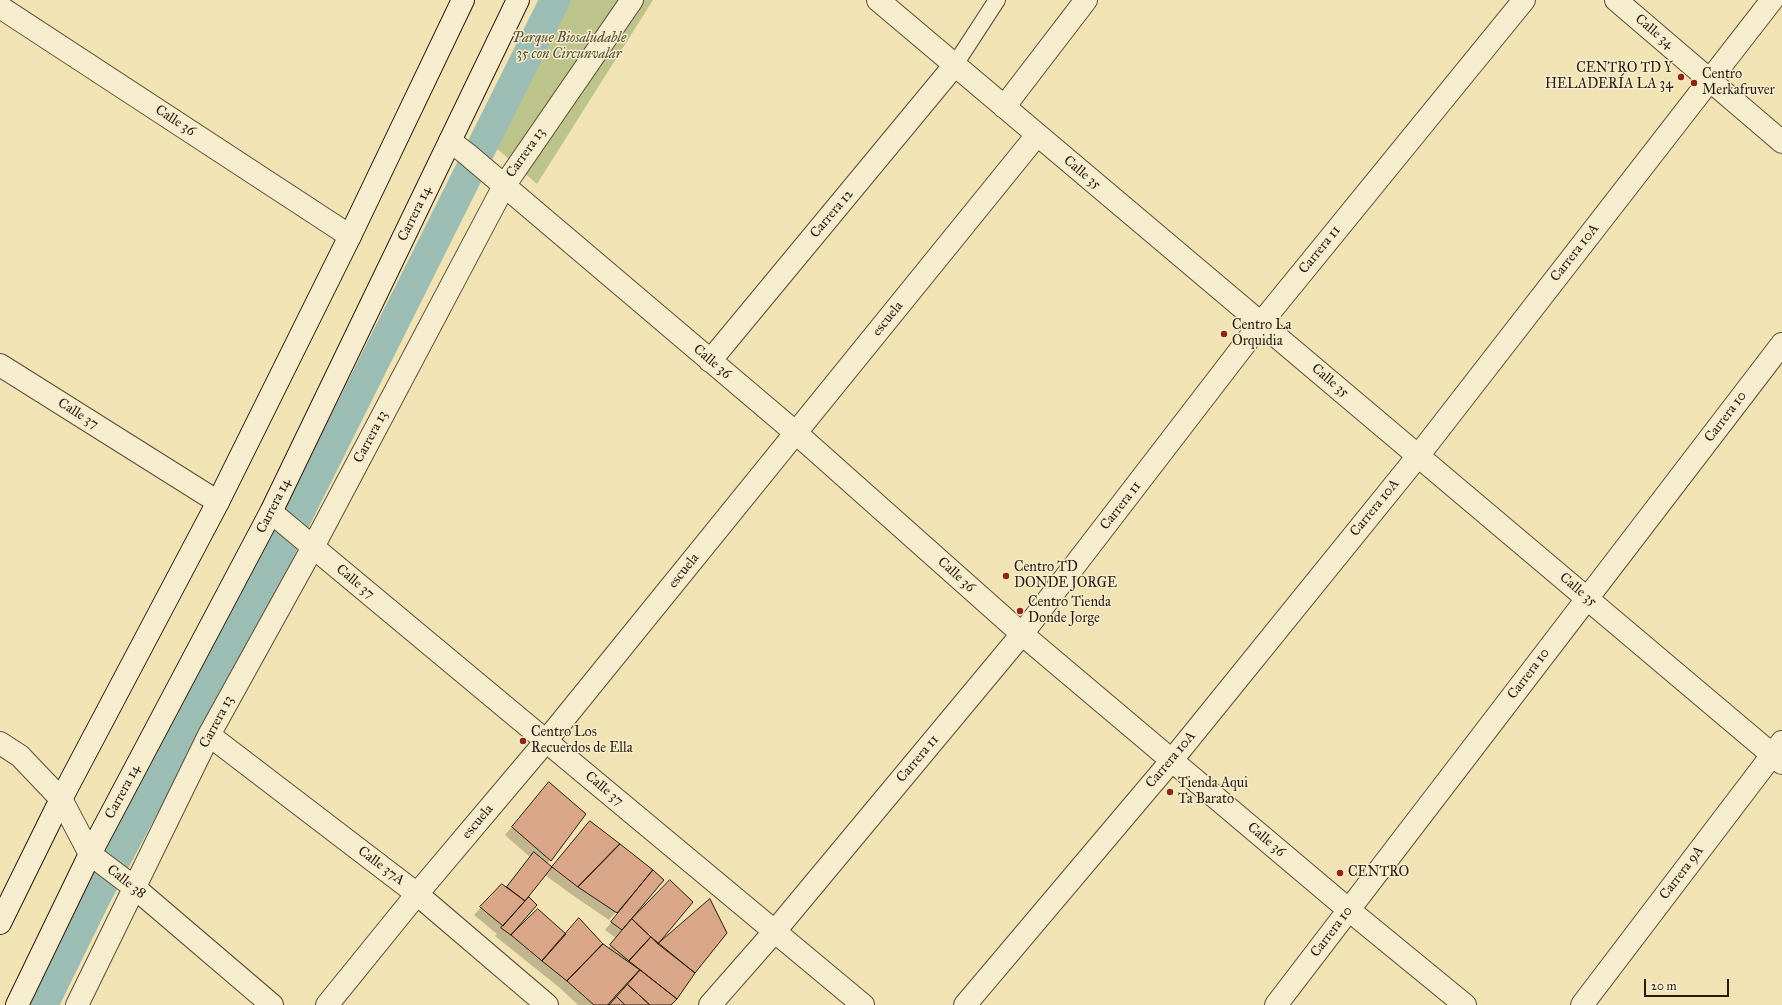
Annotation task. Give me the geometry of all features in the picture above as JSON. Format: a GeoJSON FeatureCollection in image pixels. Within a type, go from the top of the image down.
{"type":"FeatureCollection","features":[{"type":"Feature","properties":{"kind":"street"},"geometry":{"type":"LineString","coordinates":[[0,923],[61,799],[218,502],[350,236],[463,0]]}},
{"type":"Feature","properties":{"kind":"street","name":"Carrera 14"},"geometry":{"type":"LineString","coordinates":[[16,1005],[98,860],[278,517],[458,148],[518,0]]}},
{"type":"Feature","properties":{"kind":"street","name":"Carrera 13"},"geometry":{"type":"LineString","coordinates":[[77,1005],[131,885],[501,183],[632,0]]}},
{"type":"Feature","properties":{"kind":"street","name":"Calle 35"},"geometry":{"type":"LineString","coordinates":[[878,0],[954,66],[1004,106],[1587,598],[1779,753]]}},
{"type":"Feature","properties":{"kind":"street"},"geometry":{"type":"LineString","coordinates":[[1004,106],[1086,0]]}},
{"type":"Feature","properties":{"kind":"street","name":"Carrera 11"},"geometry":{"type":"LineString","coordinates":[[710,1005],[775,931],[1022,634],[1261,323],[1524,0]]}},
{"type":"Feature","properties":{"kind":"street","name":"Calle 34"},"geometry":{"type":"LineString","coordinates":[[1616,0],[1782,142]]}},
{"type":"Feature","properties":{"kind":"street","name":"Carrera 10A"},"geometry":{"type":"LineString","coordinates":[[965,1005],[1172,760],[1418,456],[1772,0]]}},
{"type":"Feature","properties":{"kind":"street","name":"Calle 36"},"geometry":{"type":"LineString","coordinates":[[5,12],[350,236]]}},
{"type":"Feature","properties":{"kind":"street","name":"Carrera 12"},"geometry":{"type":"LineString","coordinates":[[710,362],[954,66]]}},
{"type":"Feature","properties":{"kind":"street","name":"escuela"},"geometry":{"type":"LineString","coordinates":[[327,1005],[546,741],[1037,134]]}},
{"type":"Feature","properties":{"kind":"street","name":"Calle 36"},"geometry":{"type":"LineString","coordinates":[[458,148],[796,433],[1022,634],[1349,910],[1465,1005]]}},
{"type":"Feature","properties":{"kind":"street","name":"Carrera 10"},"geometry":{"type":"LineString","coordinates":[[1276,1005],[1782,344]]}},
{"type":"Feature","properties":{"kind":"street","name":"Calle 37"},"geometry":{"type":"LineString","coordinates":[[0,365],[218,502]]}},
{"type":"Feature","properties":{"kind":"street","name":"Calle 37"},"geometry":{"type":"LineString","coordinates":[[278,517],[863,1005]]}},
{"type":"Feature","properties":{"kind":"street","name":"Calle 37A"},"geometry":{"type":"LineString","coordinates":[[209,735],[418,894],[547,1005]]}},
{"type":"Feature","properties":{"kind":"street","name":"Calle 38"},"geometry":{"type":"LineString","coordinates":[[0,743],[20,756],[61,799],[98,860],[131,885],[272,1005]]}},
{"type":"Feature","properties":{"kind":"street","name":"Carrera 9A"},"geometry":{"type":"LineString","coordinates":[[1582,1005],[1779,753]]}},
{"type":"Feature","properties":{"kind":"lane"},"geometry":{"type":"LineString","coordinates":[[954,66],[997,0]]}},
{"type":"Feature","properties":{"kind":"green space","name":"Parque Biosaludable 35 con Circunvalar"},"geometry":{"type":"Polygon","coordinates":[[[542,0],[653,0],[537,184],[477,131],[542,0]]]}},
{"type":"Feature","properties":{"kind":"building"},"geometry":{"type":"Polygon","coordinates":[[[549,782],[586,814],[551,861],[512,827],[549,782]]]}},
{"type":"Feature","properties":{"kind":"building"},"geometry":{"type":"Polygon","coordinates":[[[590,821],[620,844],[578,887],[552,867],[590,821]]]}},
{"type":"Feature","properties":{"kind":"building"},"geometry":{"type":"Polygon","coordinates":[[[620,844],[653,870],[617,913],[578,887],[620,844]]]}},
{"type":"Feature","properties":{"kind":"building"},"geometry":{"type":"Polygon","coordinates":[[[534,852],[552,867],[525,901],[507,887],[534,852]]]}},
{"type":"Feature","properties":{"kind":"building"},"geometry":{"type":"Polygon","coordinates":[[[653,870],[664,880],[622,930],[611,922],[653,870]]]}},
{"type":"Feature","properties":{"kind":"building"},"geometry":{"type":"Polygon","coordinates":[[[670,880],[693,902],[658,944],[632,919],[670,880]]]}},
{"type":"Feature","properties":{"kind":"building"},"geometry":{"type":"Polygon","coordinates":[[[502,884],[525,901],[503,926],[480,907],[502,884]]]}},
{"type":"Feature","properties":{"kind":"building"},"geometry":{"type":"Polygon","coordinates":[[[529,897],[537,905],[511,935],[501,928],[529,897]]]}},
{"type":"Feature","properties":{"kind":"building"},"geometry":{"type":"Polygon","coordinates":[[[710,899],[727,933],[695,973],[658,944],[710,899]]]}},
{"type":"Feature","properties":{"kind":"building"},"geometry":{"type":"Polygon","coordinates":[[[538,909],[566,934],[542,961],[511,935],[538,909]]]}},
{"type":"Feature","properties":{"kind":"building"},"geometry":{"type":"Polygon","coordinates":[[[579,918],[603,944],[567,981],[542,961],[579,918]]]}},
{"type":"Feature","properties":{"kind":"building"},"geometry":{"type":"Polygon","coordinates":[[[632,919],[651,937],[629,961],[610,945],[632,919]]]}},
{"type":"Feature","properties":{"kind":"building"},"geometry":{"type":"Polygon","coordinates":[[[651,937],[695,973],[677,999],[629,961],[651,937]]]}},
{"type":"Feature","properties":{"kind":"building"},"geometry":{"type":"Polygon","coordinates":[[[603,944],[640,970],[609,1005],[594,1005],[567,981],[603,944]]]}},
{"type":"Feature","properties":{"kind":"building"},"geometry":{"type":"Polygon","coordinates":[[[640,970],[677,999],[671,1005],[650,1005],[627,984],[640,970]]]}},
{"type":"Feature","properties":{"kind":"building"},"geometry":{"type":"Polygon","coordinates":[[[627,984],[650,1005],[625,1005],[616,996],[627,984]]]}},
{"type":"Feature","properties":{"kind":"building"},"geometry":{"type":"Polygon","coordinates":[[[616,996],[625,1005],[608,1005],[616,996]]]}},
{"type":"Feature","properties":{"kind":"waterway"},"geometry":{"type":"LineString","coordinates":[[43,1005],[98,893],[276,559],[555,0]]}},
{"type":"Feature","properties":{"kind":"place","name":"CENTRO TD Y HELADERÍA LA 34"},"geometry":{"type":"Point","coordinates":[1681,77]}},
{"type":"Feature","properties":{"kind":"place","name":"Centro Merkafruver"},"geometry":{"type":"Point","coordinates":[1694,83]}},
{"type":"Feature","properties":{"kind":"place","name":"Centro La Orquidia"},"geometry":{"type":"Point","coordinates":[1224,334]}},
{"type":"Feature","properties":{"kind":"place","name":"Centro TD DONDE JORGE"},"geometry":{"type":"Point","coordinates":[1006,576]}},
{"type":"Feature","properties":{"kind":"place","name":"Centro Tienda Donde Jorge"},"geometry":{"type":"Point","coordinates":[1020,611]}},
{"type":"Feature","properties":{"kind":"place","name":"Centro Los Recuerdos de Ella"},"geometry":{"type":"Point","coordinates":[523,741]}},
{"type":"Feature","properties":{"kind":"place","name":"Tienda Aqui Ta Barato"},"geometry":{"type":"Point","coordinates":[1170,792]}},
{"type":"Feature","properties":{"kind":"place","name":"CENTRO"},"geometry":{"type":"Point","coordinates":[1340,873]}}]}
